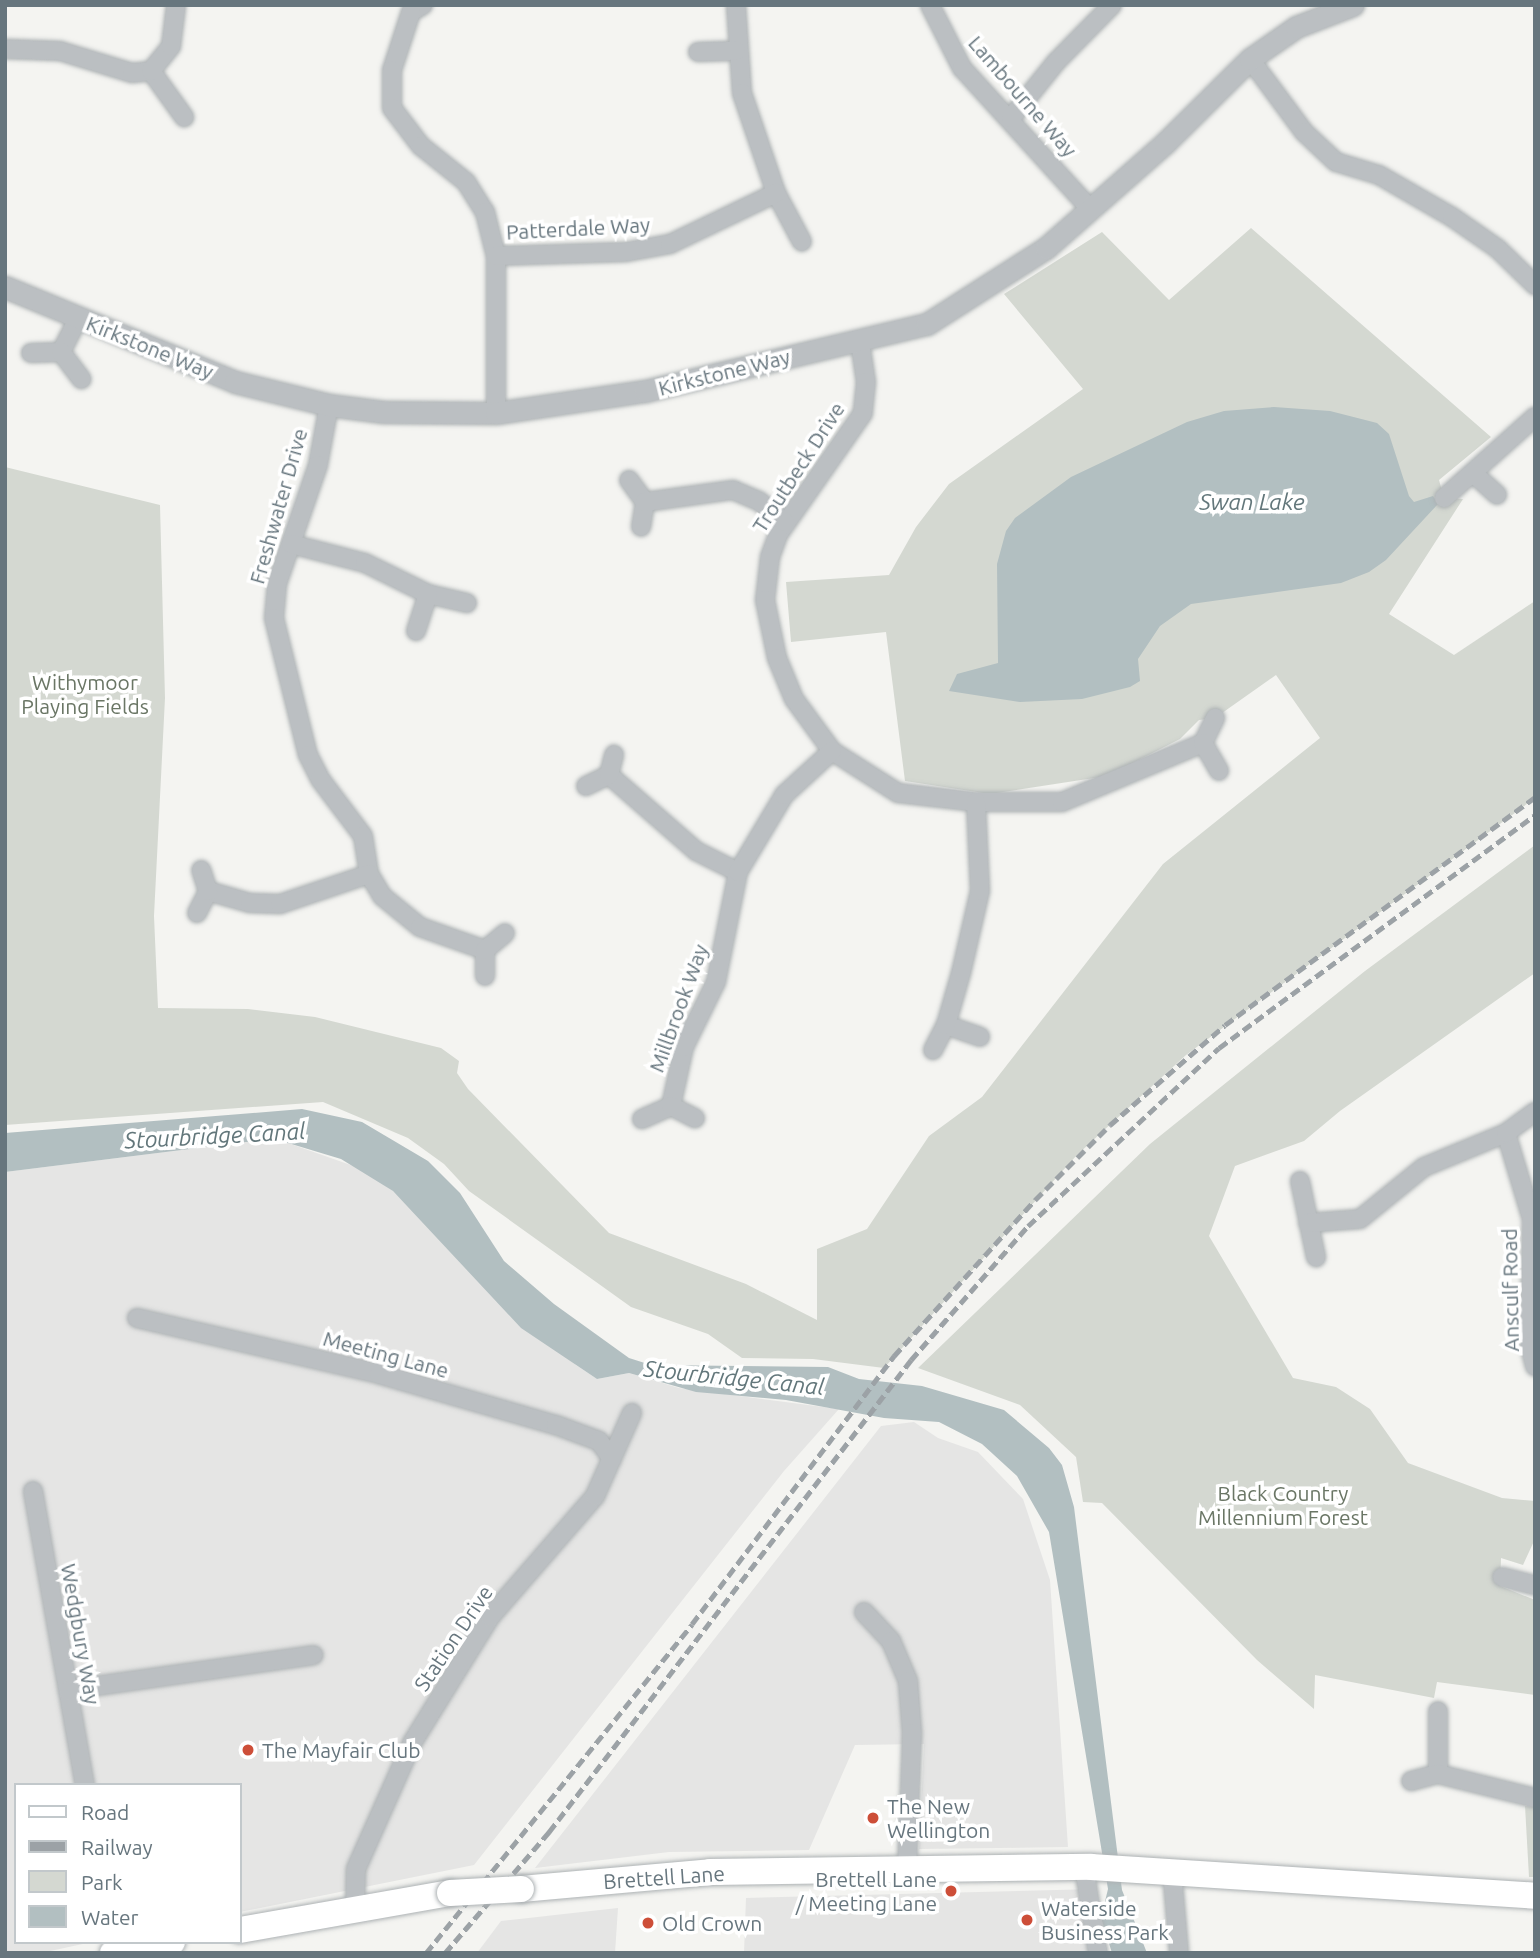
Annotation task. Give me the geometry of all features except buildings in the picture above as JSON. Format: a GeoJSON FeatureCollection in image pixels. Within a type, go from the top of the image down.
{"type":"FeatureCollection","features":[{"type":"Feature","properties":{"kind":"main road","name":"Brettell Lane"},"geometry":{"type":"LineString","coordinates":[[242,1930],[450,1893],[710,1872],[907,1872],[1088,1867],[1172,1871],[1454,1894],[1535,1896]]}},
{"type":"Feature","properties":{"kind":"main road"},"geometry":{"type":"LineString","coordinates":[[111,1953],[161,1944]]}},
{"type":"Feature","properties":{"kind":"street"},"geometry":{"type":"LineString","coordinates":[[5,48],[60,51],[132,73],[151,71],[172,46],[176,5]]}},
{"type":"Feature","properties":{"kind":"street"},"geometry":{"type":"LineString","coordinates":[[737,5],[736,51],[742,93],[776,193],[802,242]]}},
{"type":"Feature","properties":{"kind":"street","name":"Lambourne Way"},"geometry":{"type":"LineString","coordinates":[[930,5],[962,68],[1011,118],[1091,210]]}},
{"type":"Feature","properties":{"kind":"street"},"geometry":{"type":"LineString","coordinates":[[1011,118],[1056,62],[1112,5]]}},
{"type":"Feature","properties":{"kind":"street","name":"Kirkstone Way"},"geometry":{"type":"LineString","coordinates":[[5,287],[235,382],[329,405],[384,412],[496,413],[645,391],[860,342],[926,324],[1046,248],[1091,210],[1250,59],[1296,27],[1353,5]]}},
{"type":"Feature","properties":{"kind":"street"},"geometry":{"type":"LineString","coordinates":[[411,7],[392,70],[392,108],[421,146],[466,182],[485,212],[496,256],[496,413]]}},
{"type":"Feature","properties":{"kind":"street"},"geometry":{"type":"LineString","coordinates":[[698,52],[736,51]]}},
{"type":"Feature","properties":{"kind":"street"},"geometry":{"type":"LineString","coordinates":[[1250,59],[1304,132],[1336,162],[1379,175],[1452,217],[1532,276]]}},
{"type":"Feature","properties":{"kind":"street"},"geometry":{"type":"LineString","coordinates":[[151,71],[184,117]]}},
{"type":"Feature","properties":{"kind":"street","name":"Patterdale Way"},"geometry":{"type":"LineString","coordinates":[[496,256],[625,252],[670,244],[776,193]]}},
{"type":"Feature","properties":{"kind":"street"},"geometry":{"type":"LineString","coordinates":[[61,352],[79,317]]}},
{"type":"Feature","properties":{"kind":"street","name":"Troutbeck Drive"},"geometry":{"type":"LineString","coordinates":[[860,342],[866,382],[863,413],[821,479],[785,522],[770,556],[765,600],[776,658],[794,699],[832,751],[898,793],[976,802],[1062,802],[1203,743]]}},
{"type":"Feature","properties":{"kind":"street"},"geometry":{"type":"LineString","coordinates":[[31,354],[61,352]]}},
{"type":"Feature","properties":{"kind":"street"},"geometry":{"type":"LineString","coordinates":[[61,352],[81,379]]}},
{"type":"Feature","properties":{"kind":"street","name":"Freshwater Drive"},"geometry":{"type":"LineString","coordinates":[[329,405],[318,465],[276,584],[274,618],[308,755],[320,779],[363,836],[369,874],[397,913],[420,927],[485,950]]}},
{"type":"Feature","properties":{"kind":"street"},"geometry":{"type":"LineString","coordinates":[[1444,498],[1535,417]]}},
{"type":"Feature","properties":{"kind":"street"},"geometry":{"type":"LineString","coordinates":[[1474,474],[1497,495]]}},
{"type":"Feature","properties":{"kind":"street"},"geometry":{"type":"LineString","coordinates":[[629,480],[645,502],[641,527]]}},
{"type":"Feature","properties":{"kind":"street"},"geometry":{"type":"LineString","coordinates":[[645,502],[733,490],[759,501],[785,522]]}},
{"type":"Feature","properties":{"kind":"street"},"geometry":{"type":"LineString","coordinates":[[291,544],[365,563],[428,594],[467,603]]}},
{"type":"Feature","properties":{"kind":"street"},"geometry":{"type":"LineString","coordinates":[[416,631],[428,594]]}},
{"type":"Feature","properties":{"kind":"street"},"geometry":{"type":"LineString","coordinates":[[1215,718],[1203,743],[1219,771]]}},
{"type":"Feature","properties":{"kind":"street","name":"Millbrook Way"},"geometry":{"type":"LineString","coordinates":[[671,1106],[684,1047],[716,982],[738,872],[784,795],[832,751]]}},
{"type":"Feature","properties":{"kind":"street"},"geometry":{"type":"LineString","coordinates":[[609,775],[614,755]]}},
{"type":"Feature","properties":{"kind":"street"},"geometry":{"type":"LineString","coordinates":[[609,775],[696,851],[738,872]]}},
{"type":"Feature","properties":{"kind":"street"},"geometry":{"type":"LineString","coordinates":[[586,786],[609,775]]}},
{"type":"Feature","properties":{"kind":"street"},"geometry":{"type":"LineString","coordinates":[[933,1050],[946,1025],[980,891],[976,802]]}},
{"type":"Feature","properties":{"kind":"street"},"geometry":{"type":"LineString","coordinates":[[197,913],[208,891],[201,870]]}},
{"type":"Feature","properties":{"kind":"street"},"geometry":{"type":"LineString","coordinates":[[208,891],[250,903],[280,904],[369,874]]}},
{"type":"Feature","properties":{"kind":"street"},"geometry":{"type":"LineString","coordinates":[[485,976],[485,950],[505,933]]}},
{"type":"Feature","properties":{"kind":"street"},"geometry":{"type":"LineString","coordinates":[[946,1025],[980,1037]]}},
{"type":"Feature","properties":{"kind":"street","name":"Millbrook Way"},"geometry":{"type":"LineString","coordinates":[[671,1106],[695,1118]]}},
{"type":"Feature","properties":{"kind":"street","name":"Millbrook Way"},"geometry":{"type":"LineString","coordinates":[[642,1119],[671,1106]]}},
{"type":"Feature","properties":{"kind":"street"},"geometry":{"type":"LineString","coordinates":[[1308,1223],[1360,1219],[1424,1167],[1506,1133],[1535,1112]]}},
{"type":"Feature","properties":{"kind":"street","name":"Ansculf Road"},"geometry":{"type":"LineString","coordinates":[[1506,1133],[1532,1219],[1533,1292],[1530,1346],[1535,1366]]}},
{"type":"Feature","properties":{"kind":"street"},"geometry":{"type":"LineString","coordinates":[[1300,1181],[1316,1257]]}},
{"type":"Feature","properties":{"kind":"street","name":"Meeting Lane"},"geometry":{"type":"LineString","coordinates":[[137,1318],[379,1374],[556,1425],[599,1441],[612,1459]]}},
{"type":"Feature","properties":{"kind":"street","name":"Station Drive"},"geometry":{"type":"LineString","coordinates":[[355,1909],[356,1869],[412,1743],[490,1617],[595,1496],[632,1413]]}},
{"type":"Feature","properties":{"kind":"street","name":"Wedgbury Way"},"geometry":{"type":"LineString","coordinates":[[33,1491],[85,1783]]}},
{"type":"Feature","properties":{"kind":"street"},"geometry":{"type":"LineString","coordinates":[[1502,1577],[1535,1585]]}},
{"type":"Feature","properties":{"kind":"street"},"geometry":{"type":"LineString","coordinates":[[864,1612],[891,1641],[908,1681],[912,1733],[907,1872]]}},
{"type":"Feature","properties":{"kind":"street"},"geometry":{"type":"LineString","coordinates":[[68,1690],[314,1655]]}},
{"type":"Feature","properties":{"kind":"street"},"geometry":{"type":"LineString","coordinates":[[1438,1711],[1438,1774]]}},
{"type":"Feature","properties":{"kind":"street"},"geometry":{"type":"LineString","coordinates":[[1411,1781],[1438,1774],[1535,1798]]}},
{"type":"Feature","properties":{"kind":"street"},"geometry":{"type":"LineString","coordinates":[[1088,1867],[1098,1953]]}},
{"type":"Feature","properties":{"kind":"street"},"geometry":{"type":"LineString","coordinates":[[1172,1871],[1179,1953]]}},
{"type":"Feature","properties":{"kind":"shaded area"},"geometry":{"type":"Polygon","coordinates":[[[246,1142],[288,1143],[362,1169],[393,1191],[576,1365],[597,1379],[629,1373],[679,1388],[839,1409],[784,1471],[474,1865],[242,1912],[242,1783],[14,1783],[14,1944],[83,1944],[41,1953],[5,1953],[5,1172],[246,1142]]]}},
{"type":"Feature","properties":{"kind":"shaded area"},"geometry":{"type":"Polygon","coordinates":[[[914,1422],[938,1438],[978,1452],[1023,1499],[1050,1580],[1068,1847],[919,1849],[924,1744],[855,1745],[809,1850],[669,1852],[535,1868],[881,1426],[914,1422]]]}},
{"type":"Feature","properties":{"kind":"shaded area"},"geometry":{"type":"Polygon","coordinates":[[[1097,1889],[1098,1918],[1108,1953],[744,1953],[746,1898],[1097,1889]]]}},
{"type":"Feature","properties":{"kind":"shaded area"},"geometry":{"type":"Polygon","coordinates":[[[618,1908],[615,1953],[477,1953],[501,1921],[618,1908]]]}},
{"type":"Feature","properties":{"kind":"green space","name":"Withymoor Playing Fields"},"geometry":{"type":"Polygon","coordinates":[[[1251,228],[1491,437],[1439,480],[1444,498],[1463,499],[1389,614],[1454,655],[1535,601],[1535,798],[1186,1055],[1077,1155],[884,1368],[813,1359],[742,1358],[708,1334],[631,1307],[469,1191],[444,1164],[408,1138],[323,1102],[5,1125],[5,467],[160,505],[165,698],[154,916],[158,1008],[248,1009],[315,1017],[441,1048],[459,1061],[457,1073],[468,1089],[609,1233],[746,1284],[817,1320],[817,1249],[867,1229],[929,1136],[982,1097],[1163,864],[1320,738],[1276,675],[1215,718],[1199,720],[1180,739],[1107,776],[990,794],[905,781],[886,632],[791,642],[786,582],[889,575],[916,527],[949,484],[1083,389],[1004,294],[1102,232],[1169,300],[1251,228]]]}},
{"type":"Feature","properties":{"kind":"green space","name":"Black Country Millennium Forest"},"geometry":{"type":"Polygon","coordinates":[[[1535,845],[1535,973],[1340,1111],[1304,1141],[1235,1166],[1209,1236],[1293,1378],[1336,1387],[1370,1409],[1408,1463],[1502,1498],[1535,1501],[1535,1539],[1523,1565],[1501,1558],[1500,1586],[1535,1600],[1535,1695],[1437,1682],[1434,1698],[1315,1675],[1314,1709],[1257,1660],[1102,1503],[1083,1502],[1076,1457],[1020,1405],[918,1368],[1150,1144],[1365,971],[1535,845]]]}},
{"type":"Feature","properties":{"kind":"green space"},"geometry":{"type":"Polygon","coordinates":[[[1525,1806],[1535,1807],[1535,1877],[1529,1877],[1525,1806]]]}},
{"type":"Feature","properties":{"kind":"water","name":"Swan Lake"},"geometry":{"type":"Polygon","coordinates":[[[1274,407],[1330,411],[1377,423],[1389,434],[1409,496],[1414,502],[1433,496],[1438,504],[1386,560],[1369,572],[1341,583],[1191,604],[1160,626],[1138,659],[1140,681],[1130,687],[1082,699],[1020,702],[949,691],[957,674],[998,663],[997,564],[1006,531],[1015,518],[1071,477],[1187,422],[1224,411],[1274,407]]]}},
{"type":"Feature","properties":{"kind":"water","name":"Stourbridge Canal"},"geometry":{"type":"Polygon","coordinates":[[[302,1109],[362,1122],[428,1161],[460,1193],[504,1261],[554,1304],[629,1358],[651,1365],[828,1367],[859,1379],[922,1386],[1004,1410],[1049,1448],[1062,1465],[1074,1507],[1122,1890],[1147,1953],[1112,1953],[1101,1918],[1108,1889],[1049,1532],[1017,1476],[982,1444],[939,1422],[884,1418],[786,1400],[696,1392],[629,1373],[597,1379],[521,1328],[393,1191],[341,1159],[288,1143],[246,1142],[5,1172],[5,1133],[302,1109]]]}},
{"type":"Feature","properties":{"kind":"railway"},"geometry":{"type":"LineString","coordinates":[[426,1953],[692,1624],[894,1356],[1035,1200],[1110,1125],[1225,1025],[1535,797]]}},
{"type":"Feature","properties":{"kind":"railway"},"geometry":{"type":"LineString","coordinates":[[445,1953],[549,1832],[911,1360],[1028,1226],[1219,1048],[1535,815]]}},
{"type":"Feature","properties":{"kind":"place","name":"The Mayfair Club"},"geometry":{"type":"Point","coordinates":[248,1750]}},
{"type":"Feature","properties":{"kind":"place","name":"The New Wellington"},"geometry":{"type":"Point","coordinates":[873,1818]}},
{"type":"Feature","properties":{"kind":"place","name":"Brettell Lane / Meeting Lane"},"geometry":{"type":"Point","coordinates":[951,1891]}},
{"type":"Feature","properties":{"kind":"place","name":"Waterside Business Park"},"geometry":{"type":"Point","coordinates":[1027,1920]}},
{"type":"Feature","properties":{"kind":"place","name":"Old Crown"},"geometry":{"type":"Point","coordinates":[648,1923]}}]}
